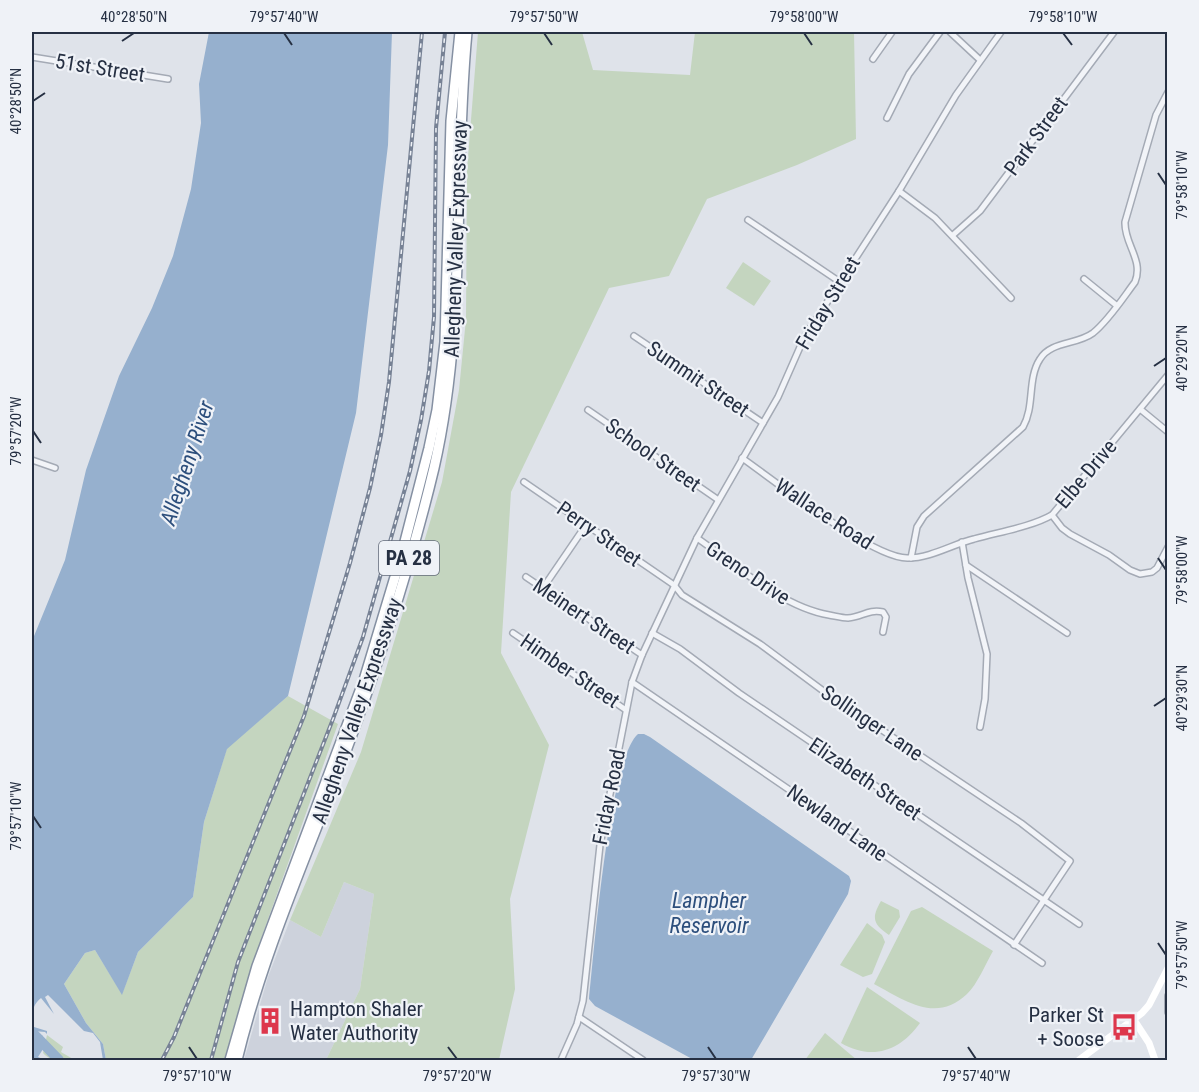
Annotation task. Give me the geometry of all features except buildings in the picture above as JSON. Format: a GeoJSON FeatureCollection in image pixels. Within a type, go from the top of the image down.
{"type":"FeatureCollection","features":[{"type":"Feature","properties":{"kind":"highway","name":"Allegheny Valley Expressway"},"geometry":{"type":"LineString","coordinates":[[230,1060],[257,966],[374,649],[429,448],[437,410],[445,342],[451,121],[460,32]]}},
{"type":"Feature","properties":{"kind":"highway","name":"Allegheny Valley Expressway"},"geometry":{"type":"LineString","coordinates":[[237,1060],[274,941],[359,717],[386,637],[434,467],[448,388],[455,325],[459,141],[467,32]]}},
{"type":"Feature","properties":{"kind":"street"},"geometry":{"type":"LineString","coordinates":[[873,59],[892,32]]}},
{"type":"Feature","properties":{"kind":"street"},"geometry":{"type":"LineString","coordinates":[[887,118],[909,74],[940,32]]}},
{"type":"Feature","properties":{"kind":"street"},"geometry":{"type":"LineString","coordinates":[[950,32],[979,59]]}},
{"type":"Feature","properties":{"kind":"street","name":"Friday Street"},"geometry":{"type":"LineString","coordinates":[[674,585],[717,499],[786,381],[804,338],[979,59],[1001,32]]}},
{"type":"Feature","properties":{"kind":"street","name":"Park Street"},"geometry":{"type":"LineString","coordinates":[[953,235],[980,211],[1114,32]]}},
{"type":"Feature","properties":{"kind":"street","name":"51st Street"},"geometry":{"type":"LineString","coordinates":[[32,57],[168,80]]}},
{"type":"Feature","properties":{"kind":"street"},"geometry":{"type":"LineString","coordinates":[[911,558],[917,527],[924,516],[1023,427],[1029,415],[1035,374],[1043,355],[1055,346],[1092,333],[1135,282],[1138,264],[1126,238],[1125,222],[1146,145],[1167,92]]}},
{"type":"Feature","properties":{"kind":"street"},"geometry":{"type":"LineString","coordinates":[[898,191],[931,214],[1011,298]]}},
{"type":"Feature","properties":{"kind":"street"},"geometry":{"type":"LineString","coordinates":[[748,220],[840,282]]}},
{"type":"Feature","properties":{"kind":"street"},"geometry":{"type":"LineString","coordinates":[[1084,279],[1116,305]]}},
{"type":"Feature","properties":{"kind":"street","name":"Summit Street"},"geometry":{"type":"LineString","coordinates":[[634,336],[763,423]]}},
{"type":"Feature","properties":{"kind":"street","name":"Elbe Drive"},"geometry":{"type":"LineString","coordinates":[[911,558],[1038,521],[1052,514],[1167,375]]}},
{"type":"Feature","properties":{"kind":"street"},"geometry":{"type":"LineString","coordinates":[[1140,409],[1167,432]]}},
{"type":"Feature","properties":{"kind":"street","name":"School Street"},"geometry":{"type":"LineString","coordinates":[[588,410],[717,499]]}},
{"type":"Feature","properties":{"kind":"street","name":"Wallace Road"},"geometry":{"type":"LineString","coordinates":[[742,458],[850,533],[888,554],[911,558]]}},
{"type":"Feature","properties":{"kind":"street"},"geometry":{"type":"LineString","coordinates":[[32,460],[55,468]]}},
{"type":"Feature","properties":{"kind":"street","name":"Perry Street"},"geometry":{"type":"LineString","coordinates":[[524,483],[674,585]]}},
{"type":"Feature","properties":{"kind":"street"},"geometry":{"type":"LineString","coordinates":[[1052,514],[1062,528],[1070,534],[1140,574],[1152,572],[1157,568],[1167,547]]}},
{"type":"Feature","properties":{"kind":"street"},"geometry":{"type":"LineString","coordinates":[[543,588],[586,525]]}},
{"type":"Feature","properties":{"kind":"street","name":"Greno Drive"},"geometry":{"type":"LineString","coordinates":[[697,538],[790,603],[810,611],[847,618],[860,616],[872,610],[883,612],[886,617],[883,632]]}},
{"type":"Feature","properties":{"kind":"street"},"geometry":{"type":"LineString","coordinates":[[962,542],[987,654],[985,699],[980,727]]}},
{"type":"Feature","properties":{"kind":"street"},"geometry":{"type":"LineString","coordinates":[[966,565],[1067,633]]}},
{"type":"Feature","properties":{"kind":"street","name":"Meinert Street"},"geometry":{"type":"LineString","coordinates":[[526,577],[642,655]]}},
{"type":"Feature","properties":{"kind":"street","name":"Friday Road"},"geometry":{"type":"LineString","coordinates":[[561,1060],[579,1017],[583,1001],[600,845],[632,682],[674,585]]}},
{"type":"Feature","properties":{"kind":"street","name":"Sollinger Lane"},"geometry":{"type":"LineString","coordinates":[[674,585],[682,595],[760,644],[822,690],[1021,823],[1070,861],[1044,900]]}},
{"type":"Feature","properties":{"kind":"street","name":"Himber Street"},"geometry":{"type":"LineString","coordinates":[[513,633],[626,710]]}},
{"type":"Feature","properties":{"kind":"street","name":"Elizabeth Street"},"geometry":{"type":"LineString","coordinates":[[652,633],[680,649],[739,693],[1079,924]]}},
{"type":"Feature","properties":{"kind":"street","name":"Newland Lane"},"geometry":{"type":"LineString","coordinates":[[632,682],[1042,963]]}},
{"type":"Feature","properties":{"kind":"street"},"geometry":{"type":"LineString","coordinates":[[1014,945],[1044,900]]}},
{"type":"Feature","properties":{"kind":"street"},"geometry":{"type":"LineString","coordinates":[[1079,1060],[1134,1020],[1149,1005],[1167,968]]}},
{"type":"Feature","properties":{"kind":"street"},"geometry":{"type":"LineString","coordinates":[[1167,996],[1167,1012]]}},
{"type":"Feature","properties":{"kind":"street"},"geometry":{"type":"LineString","coordinates":[[579,1017],[643,1060]]}},
{"type":"Feature","properties":{"kind":"street"},"geometry":{"type":"LineString","coordinates":[[1134,1020],[1149,1043],[1155,1060]]}},
{"type":"Feature","properties":{"kind":"shaded area"},"geometry":{"type":"Polygon","coordinates":[[[344,882],[374,894],[360,989],[326,1060],[244,1060],[268,977],[290,920],[321,937],[344,882]]]}},
{"type":"Feature","properties":{"kind":"green space"},"geometry":{"type":"Polygon","coordinates":[[[478,32],[582,32],[593,70],[690,75],[695,32],[854,32],[856,139],[797,165],[707,199],[669,276],[609,288],[511,492],[501,653],[549,745],[510,899],[515,989],[499,1060],[326,1060],[360,989],[374,894],[344,882],[321,937],[290,920],[361,752],[442,482],[459,390],[466,319],[467,170],[478,32]]]}},
{"type":"Feature","properties":{"kind":"green space"},"geometry":{"type":"Polygon","coordinates":[[[743,262],[771,281],[754,306],[726,288],[743,262]]]}},
{"type":"Feature","properties":{"kind":"green space"},"geometry":{"type":"Polygon","coordinates":[[[288,696],[338,724],[262,936],[224,1060],[106,1060],[103,1044],[86,1023],[64,984],[85,953],[95,950],[122,994],[138,952],[193,897],[204,822],[227,748],[288,696]]]}},
{"type":"Feature","properties":{"kind":"green space"},"geometry":{"type":"Polygon","coordinates":[[[881,901],[899,910],[900,917],[889,935],[875,920],[881,901]]]}},
{"type":"Feature","properties":{"kind":"green space"},"geometry":{"type":"Polygon","coordinates":[[[922,907],[993,951],[971,990],[955,1003],[944,1007],[920,1006],[897,997],[874,984],[911,911],[922,907]]]}},
{"type":"Feature","properties":{"kind":"green space"},"geometry":{"type":"Polygon","coordinates":[[[867,923],[882,935],[885,942],[872,974],[863,977],[840,965],[867,923]]]}},
{"type":"Feature","properties":{"kind":"green space"},"geometry":{"type":"Polygon","coordinates":[[[867,987],[920,1023],[904,1040],[885,1050],[864,1051],[841,1043],[867,987]]]}},
{"type":"Feature","properties":{"kind":"green space"},"geometry":{"type":"Polygon","coordinates":[[[825,1033],[857,1060],[805,1060],[825,1033]]]}},
{"type":"Feature","properties":{"kind":"green space"},"geometry":{"type":"Polygon","coordinates":[[[47,1035],[63,1047],[61,1052],[73,1059],[65,1061],[46,1056],[43,1053],[47,1035]]]}},
{"type":"Feature","properties":{"kind":"water","name":"Allegheny River"},"geometry":{"type":"Polygon","coordinates":[[[209,32],[392,32],[388,145],[356,413],[288,696],[227,749],[204,822],[193,897],[138,952],[122,995],[95,950],[85,953],[64,984],[86,1023],[103,1044],[106,1060],[103,1060],[100,1042],[93,1033],[84,1031],[48,995],[45,997],[54,1014],[41,998],[35,1004],[33,1015],[34,1027],[47,1031],[47,1034],[34,1031],[43,1036],[43,1049],[38,1057],[45,1060],[32,1060],[32,641],[65,560],[86,470],[119,376],[152,308],[173,256],[191,189],[201,123],[199,84],[209,32]]]}},
{"type":"Feature","properties":{"kind":"water","name":"Lampher Reservoir"},"geometry":{"type":"Polygon","coordinates":[[[638,734],[650,737],[849,876],[851,881],[848,894],[751,1060],[694,1060],[595,1006],[589,999],[611,817],[628,751],[638,734]]]}},
{"type":"Feature","properties":{"kind":"waterway"},"geometry":{"type":"LineString","coordinates":[[32,1032],[59,1060]]}},
{"type":"Feature","properties":{"kind":"railway"},"geometry":{"type":"LineString","coordinates":[[162,1060],[174,1037],[304,716],[370,488],[389,382],[422,32]]}},
{"type":"Feature","properties":{"kind":"railway"},"geometry":{"type":"LineString","coordinates":[[211,1060],[238,962],[363,637],[410,471],[429,371],[434,317],[436,128],[445,32]]}},
{"type":"Feature","properties":{"kind":"place","name":"Hampton Shaler Water Authority"},"geometry":{"type":"Point","coordinates":[270,1021]}},
{"type":"Feature","properties":{"kind":"place","name":"Parker St + Soose"},"geometry":{"type":"Point","coordinates":[1124,1027]}}]}
